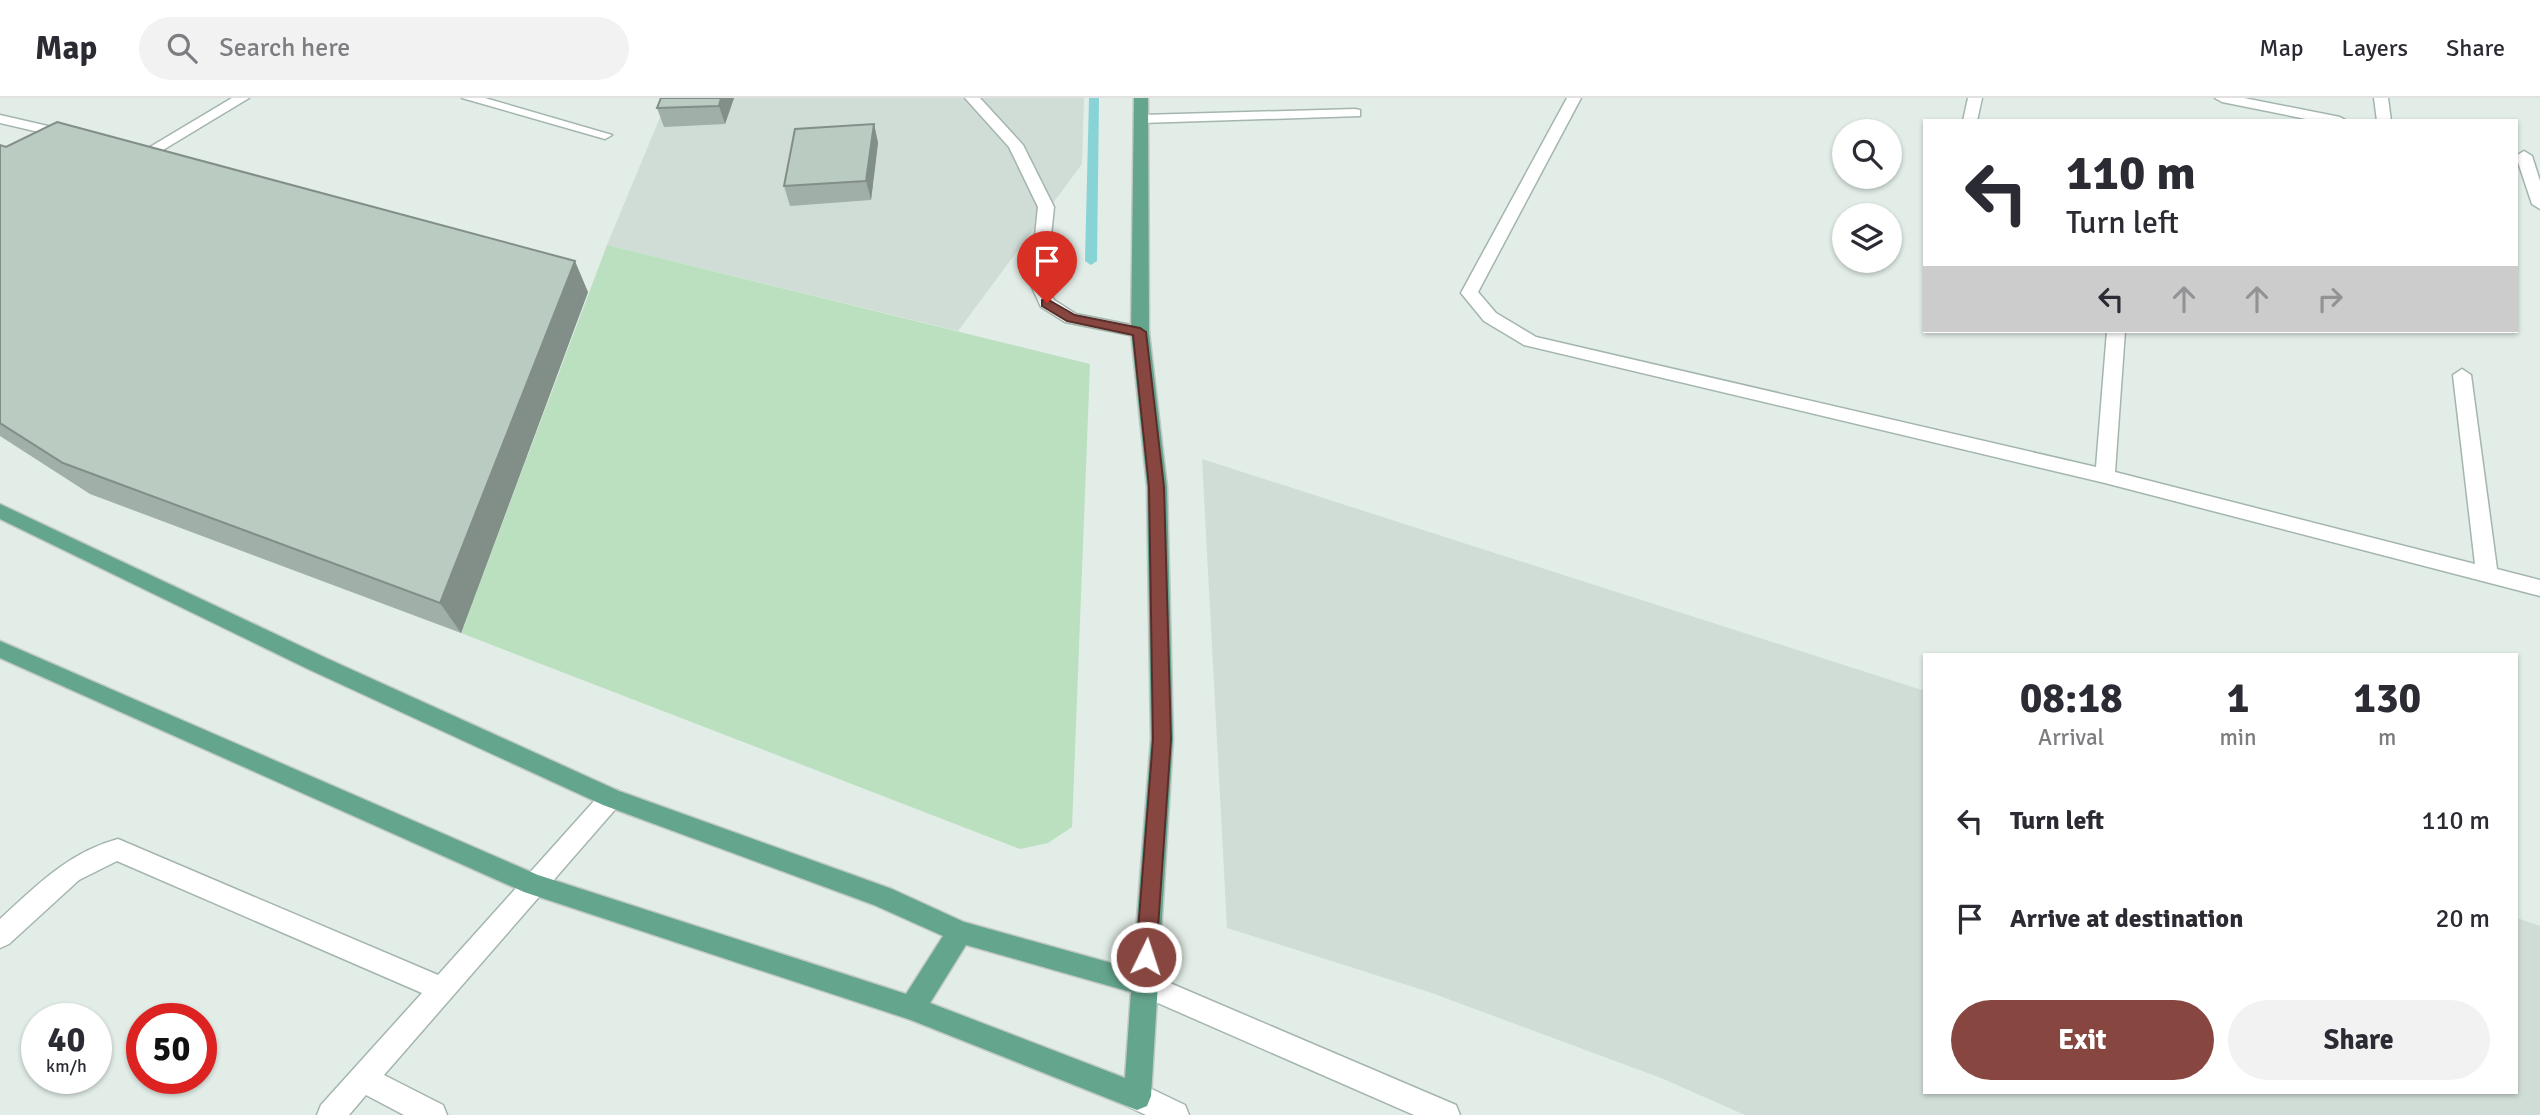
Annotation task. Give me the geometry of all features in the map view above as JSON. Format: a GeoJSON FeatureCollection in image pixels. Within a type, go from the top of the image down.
{"type":"FeatureCollection","features":[{"type":"Feature","properties":{"kind":"main road"},"geometry":{"type":"LineString","coordinates":[[0,649],[533,884],[912,1008],[1137,1096],[1162,739],[1157,487],[1140,332],[1142,108]]}},
{"type":"Feature","properties":{"kind":"main road"},"geometry":{"type":"LineString","coordinates":[[0,511],[318,664],[611,798],[883,897],[960,932],[1144,984]]}},
{"type":"Feature","properties":{"kind":"main road"},"geometry":{"type":"LineString","coordinates":[[912,1008],[960,932]]}},
{"type":"Feature","properties":{"kind":"street"},"geometry":{"type":"LineString","coordinates":[[175,160],[141,151],[242,98]]}},
{"type":"Feature","properties":{"kind":"street"},"geometry":{"type":"LineString","coordinates":[[470,98],[605,135]]}},
{"type":"Feature","properties":{"kind":"street"},"geometry":{"type":"LineString","coordinates":[[972,98],[1016,145],[1046,206],[1038,284],[1047,303],[1071,318],[1140,332]]}},
{"type":"Feature","properties":{"kind":"street"},"geometry":{"type":"LineString","coordinates":[[1574,98],[1469,293],[1490,317],[1530,341],[2105,476],[2540,588]]}},
{"type":"Feature","properties":{"kind":"street"},"geometry":{"type":"LineString","coordinates":[[1970,119],[1975,98]]}},
{"type":"Feature","properties":{"kind":"street"},"geometry":{"type":"LineString","coordinates":[[2222,98],[2330,119]]}},
{"type":"Feature","properties":{"kind":"street"},"geometry":{"type":"LineString","coordinates":[[2381,98],[2384,119]]}},
{"type":"Feature","properties":{"kind":"street"},"geometry":{"type":"LineString","coordinates":[[2244,102],[2245,119]]}},
{"type":"Feature","properties":{"kind":"street"},"geometry":{"type":"LineString","coordinates":[[1142,108],[1355,113]]}},
{"type":"Feature","properties":{"kind":"street"},"geometry":{"type":"LineString","coordinates":[[0,119],[81,137]]}},
{"type":"Feature","properties":{"kind":"street"},"geometry":{"type":"LineString","coordinates":[[2527,157],[2540,204]]}},
{"type":"Feature","properties":{"kind":"street"},"geometry":{"type":"LineString","coordinates":[[2105,476],[2116,333]]}},
{"type":"Feature","properties":{"kind":"street"},"geometry":{"type":"LineString","coordinates":[[2462,375],[2487,575]]}},
{"type":"Feature","properties":{"kind":"street"},"geometry":{"type":"LineString","coordinates":[[331,1115],[611,798]]}},
{"type":"Feature","properties":{"kind":"street"},"geometry":{"type":"LineString","coordinates":[[0,936],[85,861],[103,852],[118,850],[441,989]]}},
{"type":"Feature","properties":{"kind":"street"},"geometry":{"type":"LineString","coordinates":[[1144,984],[1446,1115]]}},
{"type":"Feature","properties":{"kind":"street"},"geometry":{"type":"LineString","coordinates":[[363,1079],[433,1115]]}},
{"type":"Feature","properties":{"kind":"street"},"geometry":{"type":"LineString","coordinates":[[1137,1096],[1175,1115]]}},
{"type":"Feature","properties":{"kind":"shaded area"},"geometry":{"type":"Polygon","coordinates":[[[668,98],[1084,98],[1082,164],[958,331],[607,245],[668,98]]]}},
{"type":"Feature","properties":{"kind":"shaded area"},"geometry":{"type":"Polygon","coordinates":[[[1202,459],[1923,690],[1923,1094],[2518,1094],[2518,918],[2540,926],[2540,1115],[1745,1115],[1661,1078],[1429,992],[1227,928],[1202,459]]]}},
{"type":"Feature","properties":{"kind":"green space"},"geometry":{"type":"Polygon","coordinates":[[[607,245],[1090,364],[1072,827],[1048,843],[1020,849],[461,633],[607,245]]]}},
{"type":"Feature","properties":{"kind":"building"},"geometry":{"type":"Polygon","coordinates":[[[661,98],[721,98],[719,106],[657,108],[661,98]]]}},
{"type":"Feature","properties":{"kind":"building"},"geometry":{"type":"Polygon","coordinates":[[[57,122],[575,261],[440,603],[63,463],[0,423],[0,145],[6,147],[57,122]]]}},
{"type":"Feature","properties":{"kind":"building"},"geometry":{"type":"Polygon","coordinates":[[[874,124],[866,181],[784,186],[795,129],[874,124]]]}},
{"type":"Feature","properties":{"kind":"waterway"},"geometry":{"type":"LineString","coordinates":[[1091,261],[1094,98]]}},
{"type":"Feature","properties":{"kind":"route"},"geometry":{"type":"LineString","coordinates":[[1047,303],[1071,318],[1140,332],[1157,487],[1162,739],[1146,957]]}}]}
